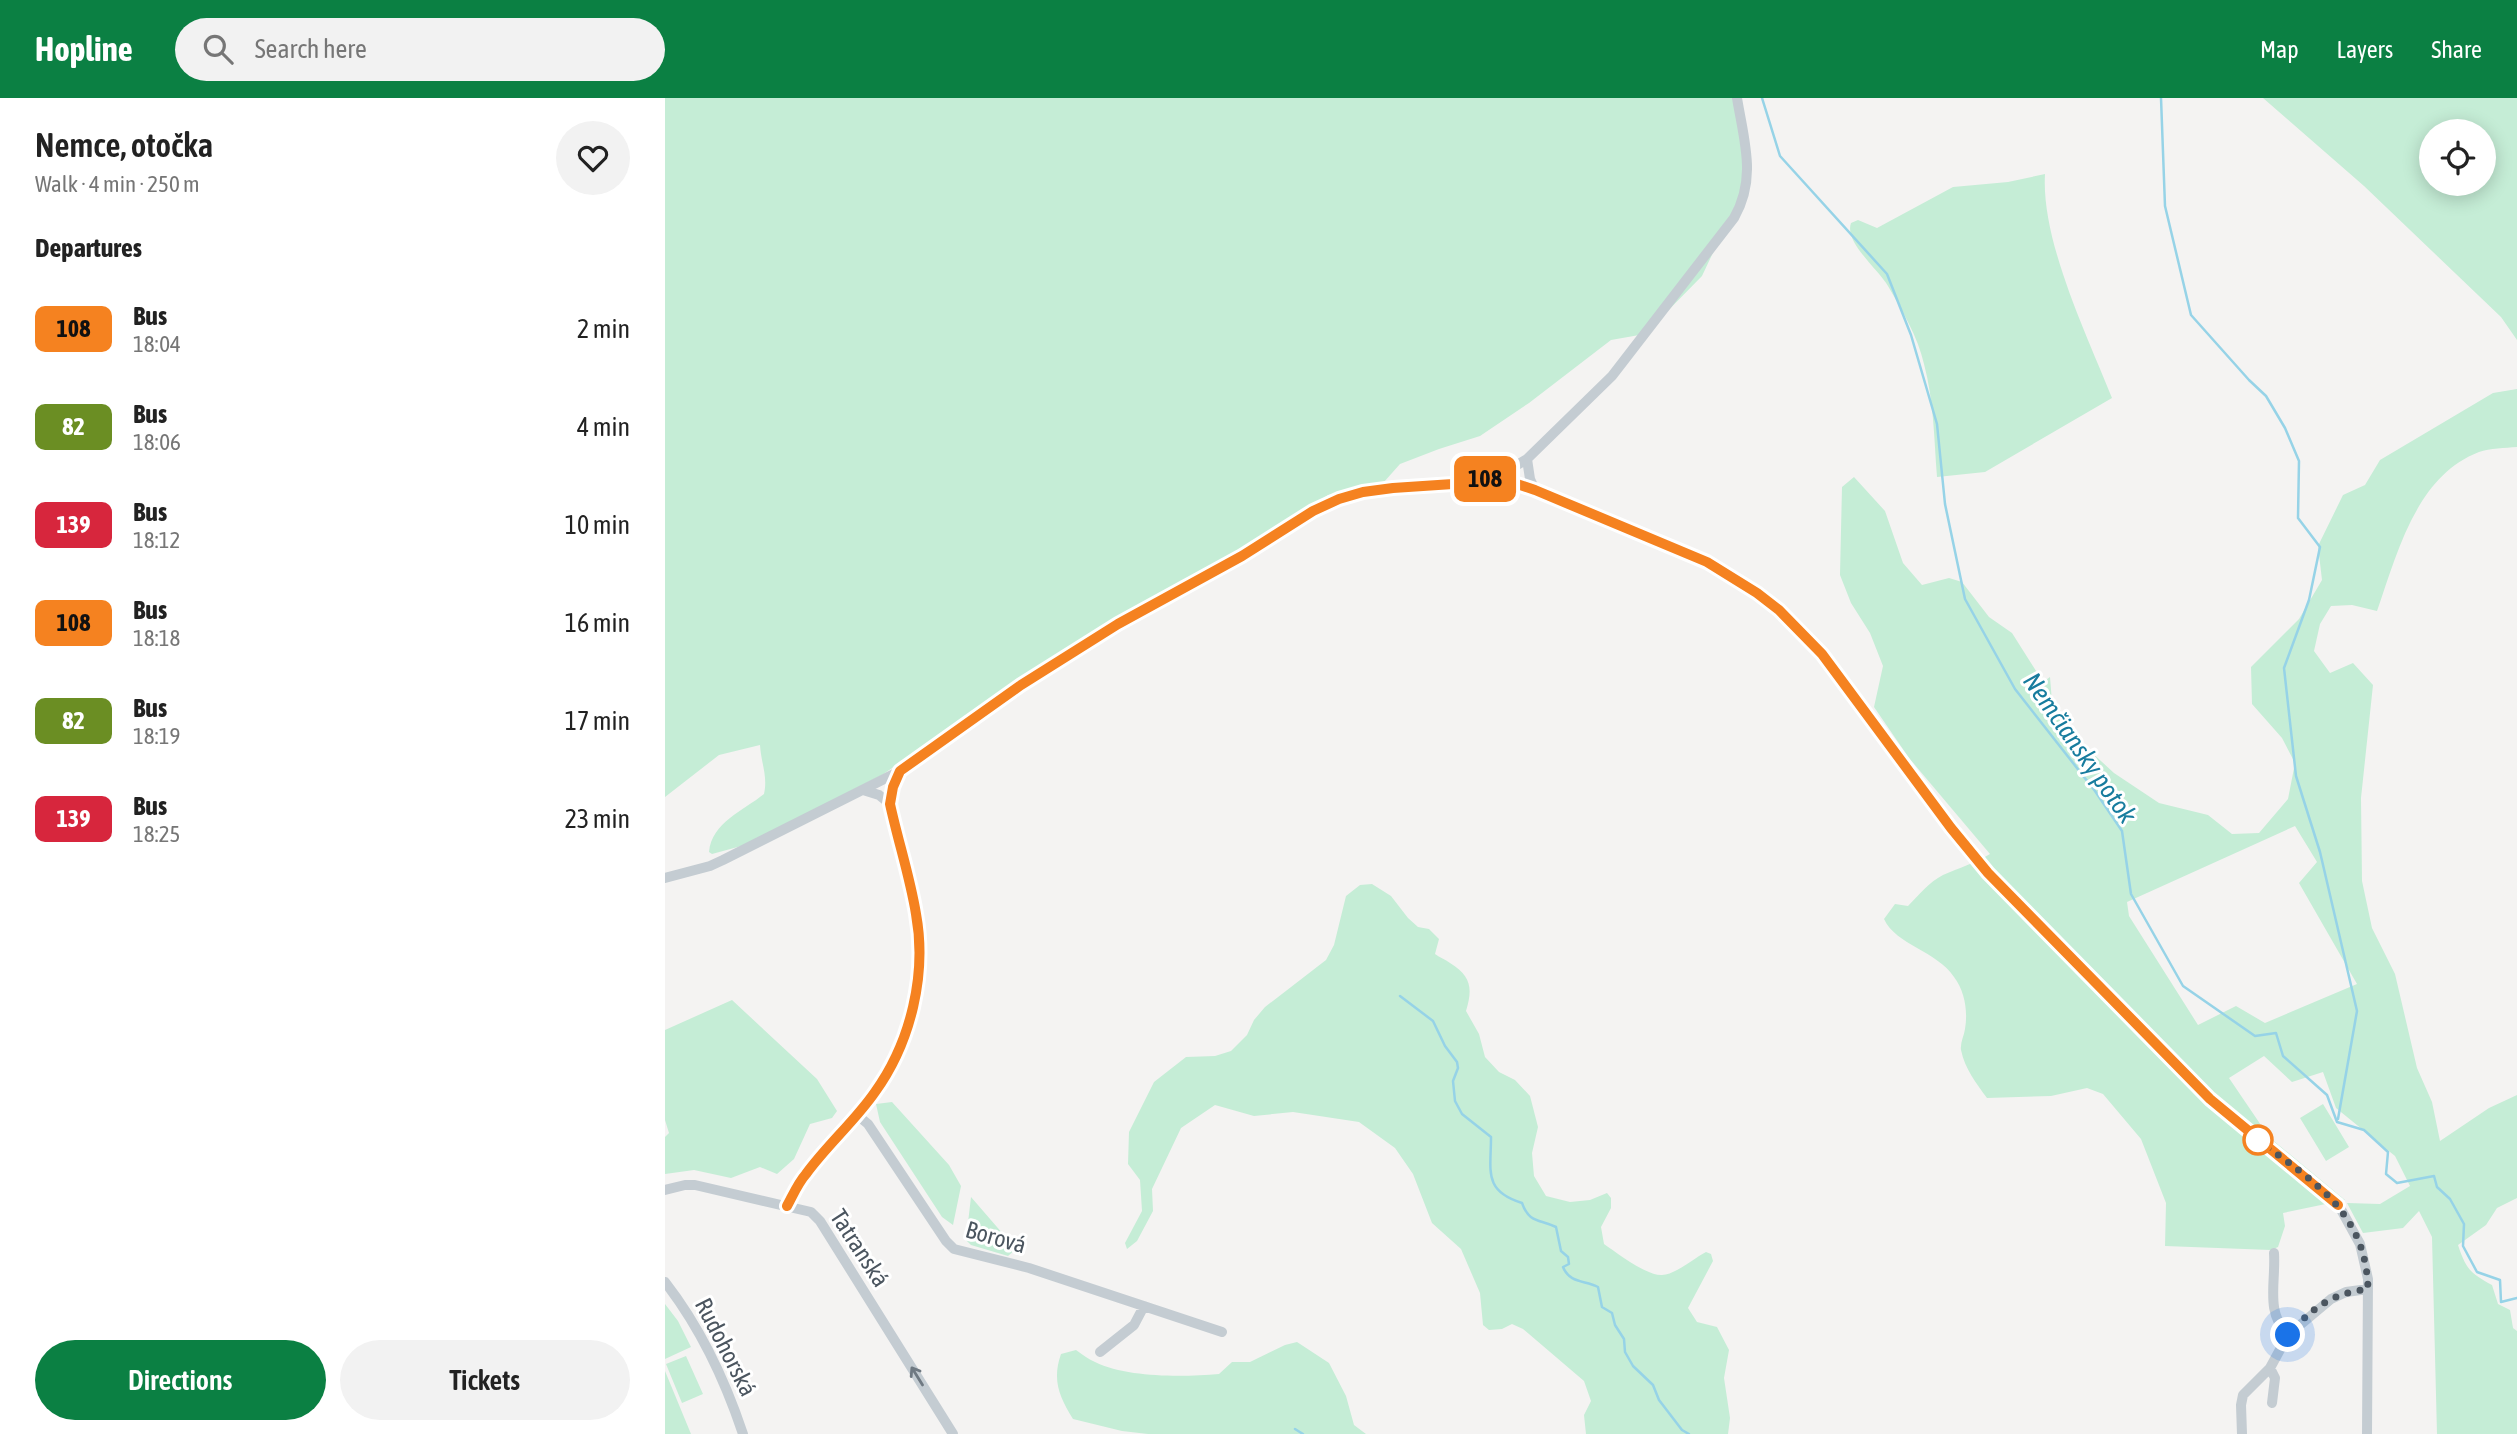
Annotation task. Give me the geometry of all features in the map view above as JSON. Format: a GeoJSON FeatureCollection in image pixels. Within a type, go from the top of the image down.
{"type":"FeatureCollection","features":[{"type":"Feature","properties":{"kind":"street"},"geometry":{"type":"LineString","coordinates":[[665,878],[710,866],[900,771],[1021,685],[1118,624],[1242,556],[1313,511],[1363,492],[1495,478],[1527,459],[1612,376],[1734,218],[1744,201],[1748,183],[1747,160],[1737,98]]}},
{"type":"Feature","properties":{"kind":"street"},"geometry":{"type":"LineString","coordinates":[[1527,459],[1535,490]]}},
{"type":"Feature","properties":{"kind":"street"},"geometry":{"type":"LineString","coordinates":[[1495,478],[1535,490],[1707,562],[1779,610],[1822,654],[1951,828],[1988,873],[2210,1099],[2338,1205],[2360,1244],[2365,1259],[2368,1289],[2367,1434]]}},
{"type":"Feature","properties":{"kind":"street"},"geometry":{"type":"LineString","coordinates":[[787,1206],[805,1175],[875,1093],[896,1056],[910,1020],[920,949],[916,914],[890,804],[900,771]]}},
{"type":"Feature","properties":{"kind":"street"},"geometry":{"type":"LineString","coordinates":[[863,790],[879,795],[890,804]]}},
{"type":"Feature","properties":{"kind":"street","name":"Borová"},"geometry":{"type":"LineString","coordinates":[[857,1115],[867,1124],[954,1249],[1029,1268],[1222,1332]]}},
{"type":"Feature","properties":{"kind":"street","name":"Tatranská"},"geometry":{"type":"LineString","coordinates":[[665,1190],[695,1185],[804,1209],[817,1217],[953,1434]]}},
{"type":"Feature","properties":{"kind":"street"},"geometry":{"type":"LineString","coordinates":[[2274,1253],[2273,1310],[2279,1326],[2288,1335]]}},
{"type":"Feature","properties":{"kind":"street","name":"Rudohorská"},"geometry":{"type":"LineString","coordinates":[[665,1282],[705,1343],[743,1434]]}},
{"type":"Feature","properties":{"kind":"street"},"geometry":{"type":"LineString","coordinates":[[2242,1434],[2243,1395],[2270,1368],[2288,1335],[2331,1298],[2346,1292],[2368,1289]]}},
{"type":"Feature","properties":{"kind":"street"},"geometry":{"type":"LineString","coordinates":[[1100,1352],[1134,1325],[1144,1306]]}},
{"type":"Feature","properties":{"kind":"street"},"geometry":{"type":"LineString","coordinates":[[2270,1368],[2275,1378],[2272,1403]]}},
{"type":"Feature","properties":{"kind":"green space"},"geometry":{"type":"Polygon","coordinates":[[[665,98],[1741,98],[1751,172],[1702,276],[1645,334],[1611,340],[1529,403],[1480,436],[1400,464],[1384,482],[1328,495],[1232,558],[1119,624],[1062,651],[882,775],[745,845],[712,854],[709,852],[716,833],[730,818],[764,794],[765,781],[760,745],[719,755],[665,797],[665,98]]]}},
{"type":"Feature","properties":{"kind":"green space"},"geometry":{"type":"Polygon","coordinates":[[[2263,98],[2517,98],[2517,340],[2501,317],[2364,186],[2263,98]]]}},
{"type":"Feature","properties":{"kind":"green space"},"geometry":{"type":"Polygon","coordinates":[[[2045,174],[2050,228],[2058,258],[2112,398],[1985,472],[1937,477],[1932,406],[1918,344],[1888,286],[1852,238],[1851,223],[1858,220],[1877,228],[1953,187],[2008,182],[2045,174]]]}},
{"type":"Feature","properties":{"kind":"green space"},"geometry":{"type":"Polygon","coordinates":[[[2517,389],[2517,447],[2479,452],[2457,463],[2439,479],[2424,498],[2401,542],[2377,611],[2352,605],[2331,606],[2320,624],[2314,651],[2330,673],[2353,663],[2373,685],[2361,798],[2362,881],[2372,928],[2395,974],[2417,1068],[2432,1102],[2440,1141],[2489,1108],[2517,1095],[2517,1198],[2497,1208],[2486,1225],[2458,1245],[2470,1270],[2492,1285],[2498,1304],[2510,1310],[2513,1328],[2517,1331],[2517,1434],[2437,1434],[2432,1237],[2419,1211],[2403,1228],[2363,1233],[2347,1203],[2380,1204],[2410,1186],[2395,1156],[2336,1108],[2323,1072],[2292,1082],[2264,1056],[2229,1078],[2269,1137],[2345,1200],[2283,1213],[2285,1226],[2278,1247],[2271,1250],[2165,1246],[2166,1203],[2141,1139],[2103,1094],[2087,1088],[2051,1096],[1987,1098],[1971,1076],[1961,1050],[1966,1016],[1965,1002],[1958,983],[1947,968],[1898,935],[1884,919],[1895,904],[1908,906],[1938,878],[1990,854],[1909,758],[1874,707],[1883,666],[1870,633],[1851,603],[1840,575],[1842,487],[1854,477],[1885,511],[1903,563],[1922,585],[1949,578],[1962,582],[1989,617],[2012,633],[2043,682],[2050,677],[2052,702],[2059,719],[2114,773],[2159,803],[2208,815],[2232,834],[2259,833],[2288,799],[2295,763],[2282,738],[2252,704],[2251,667],[2299,619],[2322,580],[2318,546],[2343,495],[2365,485],[2380,460],[2493,393],[2517,389]],[[2295,826],[2127,902],[2129,916],[2198,1025],[2236,1006],[2265,1023],[2357,984],[2299,883],[2317,862],[2295,826]]]}},
{"type":"Feature","properties":{"kind":"green space"},"geometry":{"type":"Polygon","coordinates":[[[1372,884],[1391,896],[1418,927],[1429,929],[1439,939],[1435,954],[1457,968],[1469,983],[1466,1011],[1479,1034],[1485,1057],[1499,1072],[1515,1080],[1530,1096],[1538,1127],[1532,1153],[1534,1176],[1546,1196],[1570,1202],[1590,1200],[1607,1193],[1611,1198],[1611,1208],[1601,1227],[1604,1244],[1648,1272],[1668,1274],[1706,1252],[1711,1254],[1713,1261],[1688,1308],[1697,1322],[1717,1327],[1729,1350],[1724,1378],[1730,1418],[1728,1434],[1586,1434],[1584,1415],[1591,1401],[1584,1381],[1523,1329],[1512,1324],[1502,1329],[1489,1330],[1483,1325],[1480,1293],[1461,1249],[1432,1223],[1413,1174],[1395,1148],[1359,1122],[1293,1112],[1254,1116],[1215,1105],[1181,1128],[1152,1189],[1153,1211],[1137,1241],[1127,1249],[1125,1243],[1142,1211],[1140,1180],[1128,1164],[1129,1132],[1154,1082],[1186,1057],[1215,1056],[1231,1051],[1247,1035],[1254,1020],[1265,1007],[1326,960],[1334,945],[1346,896],[1360,885],[1372,884]]]}},
{"type":"Feature","properties":{"kind":"green space"},"geometry":{"type":"Polygon","coordinates":[[[732,1000],[817,1079],[837,1111],[832,1118],[810,1124],[794,1159],[777,1174],[760,1167],[731,1178],[694,1170],[665,1174],[665,1137],[669,1133],[665,1120],[665,1030],[732,1000]]]}},
{"type":"Feature","properties":{"kind":"green space"},"geometry":{"type":"Polygon","coordinates":[[[892,1102],[949,1165],[961,1186],[953,1225],[942,1217],[880,1122],[876,1104],[892,1102]]]}},
{"type":"Feature","properties":{"kind":"green space"},"geometry":{"type":"Polygon","coordinates":[[[2323,1104],[2349,1147],[2326,1161],[2300,1118],[2323,1104]]]}},
{"type":"Feature","properties":{"kind":"green space"},"geometry":{"type":"Polygon","coordinates":[[[971,1197],[1016,1249],[1008,1256],[971,1245],[966,1240],[971,1197]]]}},
{"type":"Feature","properties":{"kind":"green space"},"geometry":{"type":"Polygon","coordinates":[[[665,1304],[678,1321],[691,1347],[665,1359],[665,1304]]]}},
{"type":"Feature","properties":{"kind":"green space"},"geometry":{"type":"Polygon","coordinates":[[[1297,1342],[1329,1363],[1346,1396],[1354,1425],[1366,1434],[1148,1434],[1122,1431],[1073,1419],[1058,1388],[1057,1372],[1061,1354],[1076,1350],[1095,1362],[1123,1371],[1189,1376],[1219,1374],[1232,1362],[1250,1362],[1297,1342]]]}},
{"type":"Feature","properties":{"kind":"green space"},"geometry":{"type":"Polygon","coordinates":[[[686,1356],[703,1394],[682,1403],[666,1364],[686,1356]]]}},
{"type":"Feature","properties":{"kind":"green space"},"geometry":{"type":"Polygon","coordinates":[[[665,1371],[691,1434],[665,1434],[665,1371]]]}},
{"type":"Feature","properties":{"kind":"waterway","name":"Nemčiansky potok"},"geometry":{"type":"LineString","coordinates":[[1762,98],[1780,156],[1887,274],[1911,335],[1937,424],[1945,504],[1965,599],[2015,689],[2095,791],[2122,831],[2131,894],[2183,986],[2255,1036],[2276,1033],[2283,1056],[2327,1095],[2337,1122],[2364,1130],[2388,1152],[2386,1174],[2397,1183],[2434,1176],[2437,1187],[2450,1199],[2464,1224],[2463,1246],[2477,1272],[2500,1280],[2501,1302],[2517,1298]]}},
{"type":"Feature","properties":{"kind":"waterway"},"geometry":{"type":"LineString","coordinates":[[2161,98],[2165,206],[2191,315],[2266,396],[2285,428],[2299,461],[2298,518],[2320,547],[2309,600],[2284,668],[2296,776],[2320,852],[2357,1011],[2338,1119]]}},
{"type":"Feature","properties":{"kind":"waterway"},"geometry":{"type":"LineString","coordinates":[[1400,996],[1433,1021],[1445,1046],[1457,1062],[1458,1068],[1453,1081],[1455,1101],[1462,1114],[1491,1137],[1491,1170],[1495,1186],[1509,1198],[1522,1203],[1535,1220],[1556,1227],[1561,1251],[1568,1257],[1569,1264],[1563,1267],[1566,1272],[1574,1279],[1598,1287],[1602,1307],[1612,1313],[1615,1325],[1624,1339],[1625,1352],[1633,1366],[1653,1385],[1659,1400],[1682,1430],[1689,1434]]}},
{"type":"Feature","properties":{"kind":"waterway"},"geometry":{"type":"LineString","coordinates":[[1295,1429],[1303,1434]]}},
{"type":"Feature","properties":{"kind":"bus line","name":"108"},"geometry":{"type":"LineString","coordinates":[[787,1206],[805,1175],[875,1093],[896,1056],[910,1020],[920,949],[916,914],[890,804],[895,780],[900,771],[1021,685],[1118,624],[1242,556],[1313,511],[1363,492],[1495,478],[1535,490],[1707,562],[1779,610],[1822,654],[1951,828],[1988,873],[2210,1099],[2338,1205]]}},
{"type":"Feature","properties":{"kind":"route"},"geometry":{"type":"LineString","coordinates":[[2258,1140],[2338,1205],[2352,1227],[2365,1259],[2368,1289],[2346,1292],[2331,1298],[2288,1335]]}}]}
